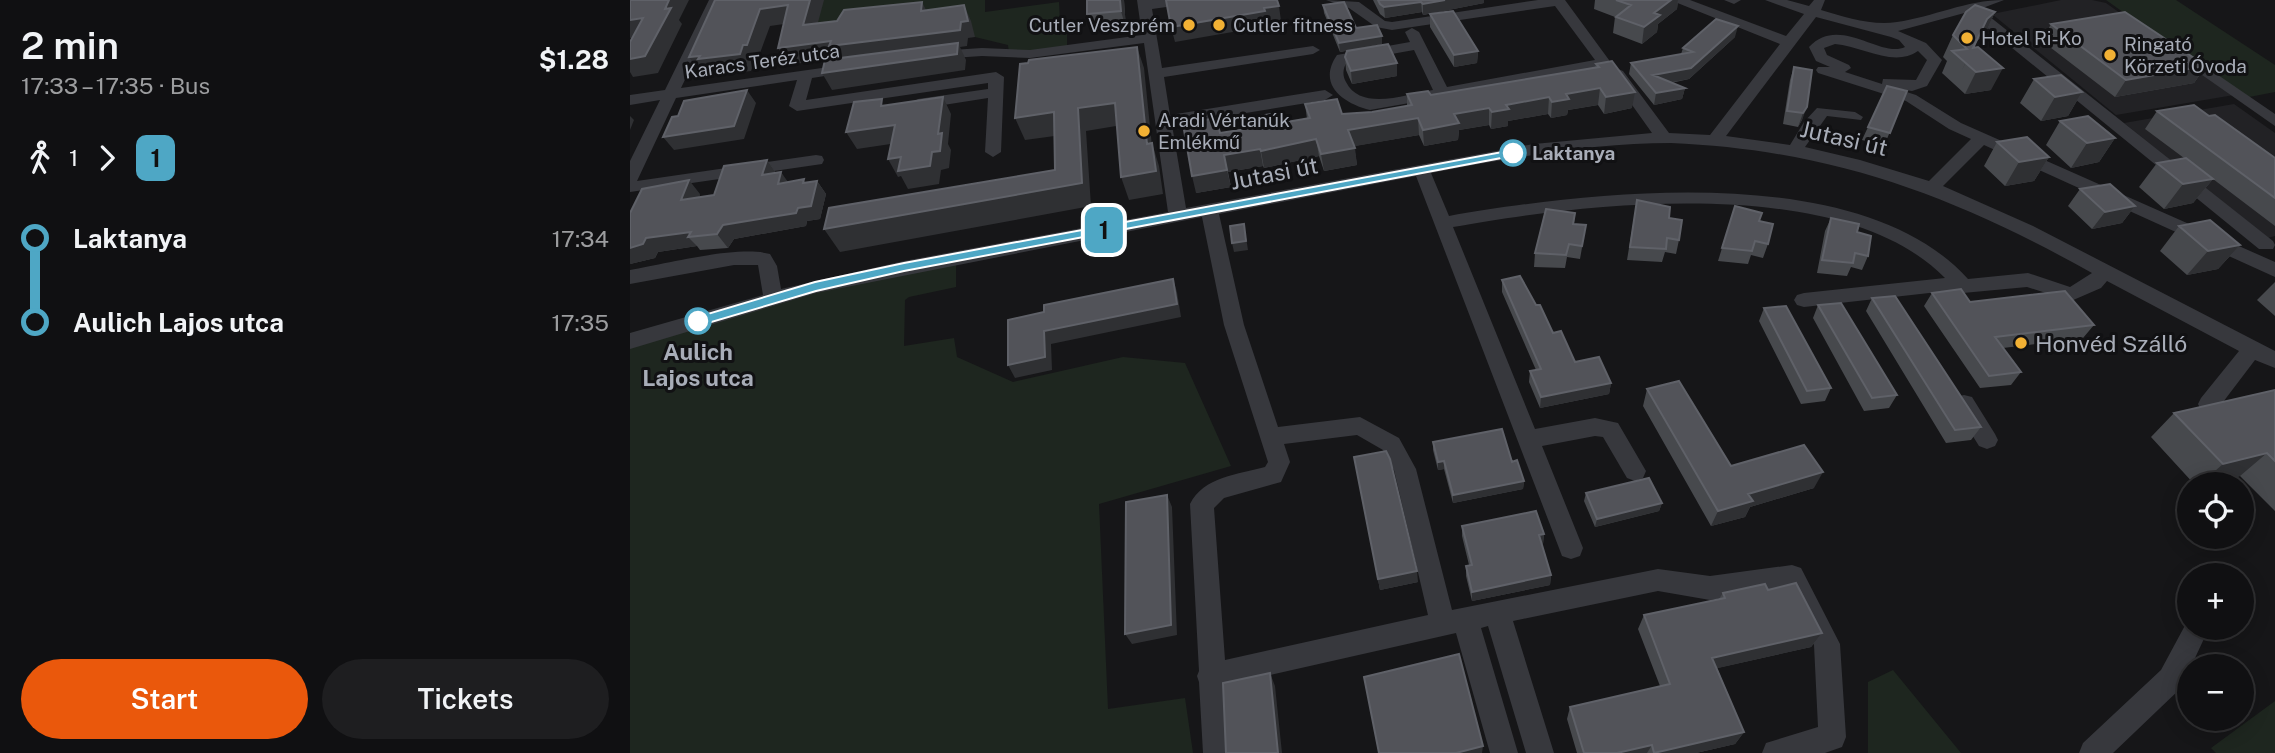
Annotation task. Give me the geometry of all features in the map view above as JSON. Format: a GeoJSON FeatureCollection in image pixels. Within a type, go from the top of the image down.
{"type":"FeatureCollection","features":[{"type":"Feature","properties":{"kind":"street"},"geometry":{"type":"LineString","coordinates":[[630,178],[716,0]]}},
{"type":"Feature","properties":{"kind":"street"},"geometry":{"type":"LineString","coordinates":[[1178,216],[1144,3],[1188,0]]}},
{"type":"Feature","properties":{"kind":"street"},"geometry":{"type":"LineString","coordinates":[[1333,0],[1354,5],[1381,24],[1392,26],[1558,0],[1602,60],[1601,65]]}},
{"type":"Feature","properties":{"kind":"street"},"geometry":{"type":"LineString","coordinates":[[1677,0],[1788,42]]}},
{"type":"Feature","properties":{"kind":"street"},"geometry":{"type":"LineString","coordinates":[[1772,0],[1904,37],[1924,46],[1935,60],[1922,83],[1912,86],[1891,83],[1834,64],[1821,58],[1816,52],[1816,47],[1823,42],[1837,40],[1904,54],[1913,48],[1912,43],[1904,37]]}},
{"type":"Feature","properties":{"kind":"street"},"geometry":{"type":"LineString","coordinates":[[1715,139],[1822,0]]}},
{"type":"Feature","properties":{"kind":"street"},"geometry":{"type":"LineString","coordinates":[[1868,27],[1904,27],[1997,0]]}},
{"type":"Feature","properties":{"kind":"street"},"geometry":{"type":"LineString","coordinates":[[1970,7],[2072,90],[2271,244]]}},
{"type":"Feature","properties":{"kind":"street"},"geometry":{"type":"LineString","coordinates":[[1408,24],[1442,93]]}},
{"type":"Feature","properties":{"kind":"street"},"geometry":{"type":"LineString","coordinates":[[926,57],[971,52],[1030,54],[1150,38]]}},
{"type":"Feature","properties":{"kind":"street"},"geometry":{"type":"LineString","coordinates":[[1419,45],[1342,58],[1336,73],[1343,92],[1351,99],[1370,105],[1601,65],[1613,68],[1645,108],[1664,138]]}},
{"type":"Feature","properties":{"kind":"street"},"geometry":{"type":"LineString","coordinates":[[1157,73],[1313,50]]}},
{"type":"Feature","properties":{"kind":"street"},"geometry":{"type":"LineString","coordinates":[[2175,50],[2275,121]]}},
{"type":"Feature","properties":{"kind":"street"},"geometry":{"type":"LineString","coordinates":[[993,152],[996,85],[1000,62],[1009,54]]}},
{"type":"Feature","properties":{"kind":"street","name":"Karacs Teréz utca"},"geometry":{"type":"LineString","coordinates":[[630,100],[860,66]]}},
{"type":"Feature","properties":{"kind":"street"},"geometry":{"type":"LineString","coordinates":[[1823,70],[1911,98],[1955,126],[2275,270]]}},
{"type":"Feature","properties":{"kind":"street"},"geometry":{"type":"LineString","coordinates":[[806,74],[797,106],[996,85]]}},
{"type":"Feature","properties":{"kind":"street"},"geometry":{"type":"LineString","coordinates":[[867,112],[996,85]]}},
{"type":"Feature","properties":{"kind":"street"},"geometry":{"type":"LineString","coordinates":[[2052,92],[2072,90]]}},
{"type":"Feature","properties":{"kind":"street"},"geometry":{"type":"LineString","coordinates":[[1164,121],[1325,95]]}},
{"type":"Feature","properties":{"kind":"street"},"geometry":{"type":"LineString","coordinates":[[1795,150],[1810,125],[1823,111],[1855,117]]}},
{"type":"Feature","properties":{"kind":"street","name":"Jutasi út"},"geometry":{"type":"LineString","coordinates":[[630,341],[773,299],[904,267],[1581,142],[1664,138],[1715,139],[1795,150],[1840,160],[1932,188],[2026,229],[2275,360]]}},
{"type":"Feature","properties":{"kind":"street"},"geometry":{"type":"LineString","coordinates":[[1932,188],[1982,138]]}},
{"type":"Feature","properties":{"kind":"street"},"geometry":{"type":"LineString","coordinates":[[630,187],[816,160]]}},
{"type":"Feature","properties":{"kind":"street"},"geometry":{"type":"LineString","coordinates":[[1422,171],[1571,548]]}},
{"type":"Feature","properties":{"kind":"street"},"geometry":{"type":"LineString","coordinates":[[1443,223],[1517,210],[1586,202],[1748,200],[1802,207],[1888,230],[1922,248],[1947,267],[1963,286],[2028,280],[2071,294],[2094,283],[2105,271]]}},
{"type":"Feature","properties":{"kind":"street"},"geometry":{"type":"LineString","coordinates":[[1209,210],[1234,325],[1279,462],[1273,475],[1217,490],[1202,504],[1210,676],[1217,753]]}},
{"type":"Feature","properties":{"kind":"street"},"geometry":{"type":"LineString","coordinates":[[2234,252],[2271,244]]}},
{"type":"Feature","properties":{"kind":"street"},"geometry":{"type":"LineString","coordinates":[[630,277],[734,258],[764,258],[768,266],[773,299]]}},
{"type":"Feature","properties":{"kind":"street"},"geometry":{"type":"LineString","coordinates":[[1804,300],[1960,283]]}},
{"type":"Feature","properties":{"kind":"street"},"geometry":{"type":"LineString","coordinates":[[1891,291],[1906,314]]}},
{"type":"Feature","properties":{"kind":"street"},"geometry":{"type":"LineString","coordinates":[[2209,404],[2252,349]]}},
{"type":"Feature","properties":{"kind":"street"},"geometry":{"type":"LineString","coordinates":[[1950,383],[1987,440]]}},
{"type":"Feature","properties":{"kind":"street"},"geometry":{"type":"LineString","coordinates":[[1270,438],[1360,426],[1391,444],[1405,468],[1454,621],[1504,753]]}},
{"type":"Feature","properties":{"kind":"street"},"geometry":{"type":"LineString","coordinates":[[1528,439],[1595,427],[1610,429],[1635,471]]}},
{"type":"Feature","properties":{"kind":"street"},"geometry":{"type":"LineString","coordinates":[[1210,676],[1454,621],[1658,580],[1710,589],[1792,576],[1827,644],[1832,737],[1776,753]]}},
{"type":"Feature","properties":{"kind":"street"},"geometry":{"type":"LineString","coordinates":[[1497,612],[1540,753]]}},
{"type":"Feature","properties":{"kind":"street"},"geometry":{"type":"LineString","coordinates":[[2093,753],[2171,678],[2190,640]]}},
{"type":"Feature","properties":{"kind":"shaded area"},"geometry":{"type":"Polygon","coordinates":[[[823,0],[985,0],[985,12],[1059,2],[1060,22],[1067,22],[1067,49],[1009,53],[1008,45],[975,37],[812,34],[823,0]]]}},
{"type":"Feature","properties":{"kind":"shaded area","name":"Ringató Körzeti Óvoda"},"geometry":{"type":"Polygon","coordinates":[[[2061,0],[2106,3],[2234,95],[2116,115],[1992,14],[2061,0]]]}},
{"type":"Feature","properties":{"kind":"shaded area"},"geometry":{"type":"Polygon","coordinates":[[[2106,0],[2176,0],[2275,65],[2275,92],[2244,98],[2106,0]]]}},
{"type":"Feature","properties":{"kind":"shaded area","name":"Ringató Körzeti Óvoda"},"geometry":{"type":"Polygon","coordinates":[[[2234,104],[2275,133],[2275,236],[2268,238],[2124,123],[2234,104]]]}},
{"type":"Feature","properties":{"kind":"shaded area"},"geometry":{"type":"Polygon","coordinates":[[[956,256],[956,287],[905,300],[904,346],[954,338],[957,357],[1013,382],[1123,357],[1185,363],[1231,466],[1099,504],[1108,709],[1185,698],[1193,753],[630,753],[630,340],[956,256]]]}},
{"type":"Feature","properties":{"kind":"shaded area"},"geometry":{"type":"Polygon","coordinates":[[[1893,670],[1961,753],[1868,753],[1868,682],[1893,670]]]}},
{"type":"Feature","properties":{"kind":"shaded area"},"geometry":{"type":"Polygon","coordinates":[[[2275,701],[2275,753],[2216,753],[2211,748],[2234,731],[2254,731],[2254,716],[2275,701]]]}},
{"type":"Feature","properties":{"kind":"building"},"geometry":{"type":"Polygon","coordinates":[[[630,0],[669,0],[665,9],[671,8],[645,56],[630,59],[630,42],[643,18],[630,20],[630,0]]]}},
{"type":"Feature","properties":{"kind":"building"},"geometry":{"type":"Polygon","coordinates":[[[715,0],[810,0],[803,25],[837,21],[844,10],[922,2],[921,11],[964,5],[968,21],[961,22],[960,30],[829,46],[831,41],[778,48],[788,5],[760,9],[747,45],[743,45],[740,54],[698,59],[700,56],[689,57],[715,0]]]}},
{"type":"Feature","properties":{"kind":"building"},"geometry":{"type":"Polygon","coordinates":[[[1087,0],[1120,0],[1121,11],[1087,14],[1087,0]]]}},
{"type":"Feature","properties":{"kind":"building"},"geometry":{"type":"Polygon","coordinates":[[[1166,0],[1277,0],[1279,6],[1264,8],[1265,11],[1171,27],[1166,0]]]}},
{"type":"Feature","properties":{"kind":"building"},"geometry":{"type":"Polygon","coordinates":[[[1378,0],[1445,0],[1384,7],[1378,0]]]}},
{"type":"Feature","properties":{"kind":"building"},"geometry":{"type":"Polygon","coordinates":[[[1616,0],[1671,0],[1654,13],[1660,15],[1644,27],[1616,17],[1631,5],[1616,0]]]}},
{"type":"Feature","properties":{"kind":"building"},"geometry":{"type":"Polygon","coordinates":[[[1344,2],[1356,28],[1377,25],[1382,36],[1339,43],[1323,5],[1344,2]]]}},
{"type":"Feature","properties":{"kind":"building"},"geometry":{"type":"Polygon","coordinates":[[[1975,5],[1995,12],[1987,19],[1973,48],[1978,47],[2003,68],[1976,72],[1952,51],[1967,49],[1953,35],[1966,12],[1975,5]]]}},
{"type":"Feature","properties":{"kind":"building"},"geometry":{"type":"Polygon","coordinates":[[[1453,11],[1478,51],[1454,55],[1430,14],[1453,11]]]}},
{"type":"Feature","properties":{"kind":"building"},"geometry":{"type":"Polygon","coordinates":[[[2125,12],[2206,66],[2126,80],[2051,24],[2125,12]]]}},
{"type":"Feature","properties":{"kind":"building"},"geometry":{"type":"Polygon","coordinates":[[[1716,19],[1738,26],[1691,68],[1653,75],[1685,88],[1656,93],[1631,63],[1693,52],[1683,48],[1716,19]]]}},
{"type":"Feature","properties":{"kind":"building"},"geometry":{"type":"Polygon","coordinates":[[[958,43],[957,54],[822,73],[825,60],[958,43]]]}},
{"type":"Feature","properties":{"kind":"building"},"geometry":{"type":"Polygon","coordinates":[[[1388,44],[1397,63],[1351,71],[1345,57],[1347,51],[1388,44]]]}},
{"type":"Feature","properties":{"kind":"building"},"geometry":{"type":"Polygon","coordinates":[[[1137,47],[1147,144],[1152,143],[1156,171],[1121,177],[1115,103],[1078,108],[1082,183],[824,229],[829,208],[1055,170],[1054,112],[1015,118],[1020,64],[1028,63],[1029,60],[1137,47]]]}},
{"type":"Feature","properties":{"kind":"building"},"geometry":{"type":"Polygon","coordinates":[[[1612,61],[1635,92],[1606,97],[1600,88],[1566,94],[1569,99],[1552,102],[1549,97],[1506,105],[1509,109],[1492,112],[1489,108],[1454,114],[1459,123],[1423,130],[1418,118],[1348,130],[1355,148],[1321,154],[1316,139],[1261,151],[1224,155],[1227,170],[1192,176],[1183,124],[1216,118],[1220,133],[1253,128],[1250,117],[1272,114],[1275,124],[1310,118],[1305,104],[1337,99],[1342,114],[1372,112],[1412,105],[1407,94],[1428,91],[1431,95],[1599,67],[1596,64],[1612,61]]]}},
{"type":"Feature","properties":{"kind":"building"},"geometry":{"type":"Polygon","coordinates":[[[1794,67],[1812,70],[1807,107],[1803,113],[1787,111],[1794,67]]]}},
{"type":"Feature","properties":{"kind":"building"},"geometry":{"type":"Polygon","coordinates":[[[2061,75],[2082,92],[2055,97],[2034,79],[2061,75]]]}},
{"type":"Feature","properties":{"kind":"building"},"geometry":{"type":"Polygon","coordinates":[[[1887,86],[1907,91],[1890,133],[1868,127],[1887,86]]]}},
{"type":"Feature","properties":{"kind":"building"},"geometry":{"type":"Polygon","coordinates":[[[747,90],[734,126],[663,137],[672,117],[678,116],[684,101],[747,90]]]}},
{"type":"Feature","properties":{"kind":"building"},"geometry":{"type":"Polygon","coordinates":[[[943,97],[938,134],[942,133],[940,151],[932,152],[930,166],[898,171],[901,157],[888,159],[895,125],[846,132],[854,102],[882,99],[881,106],[943,97]]]}},
{"type":"Feature","properties":{"kind":"building"},"geometry":{"type":"Polygon","coordinates":[[[2194,105],[2209,116],[2215,115],[2275,158],[2275,198],[2157,111],[2194,105]]]}},
{"type":"Feature","properties":{"kind":"building"},"geometry":{"type":"Polygon","coordinates":[[[2088,116],[2115,138],[2087,143],[2060,121],[2088,116]]]}},
{"type":"Feature","properties":{"kind":"building"},"geometry":{"type":"Polygon","coordinates":[[[2027,137],[2049,157],[2019,162],[1997,142],[2027,137]]]}},
{"type":"Feature","properties":{"kind":"building"},"geometry":{"type":"Polygon","coordinates":[[[2186,158],[2213,179],[2183,184],[2157,163],[2186,158]]]}},
{"type":"Feature","properties":{"kind":"building"},"geometry":{"type":"Polygon","coordinates":[[[767,160],[762,175],[781,172],[778,184],[804,179],[803,183],[817,181],[811,206],[798,208],[796,213],[723,225],[717,234],[688,237],[691,232],[646,238],[643,244],[630,248],[630,213],[642,189],[689,180],[681,200],[714,195],[724,166],[767,160]]]}},
{"type":"Feature","properties":{"kind":"building"},"geometry":{"type":"Polygon","coordinates":[[[2110,184],[2135,206],[2105,212],[2080,189],[2110,184]]]}},
{"type":"Feature","properties":{"kind":"building"},"geometry":{"type":"Polygon","coordinates":[[[1637,200],[1670,207],[1669,218],[1682,220],[1679,240],[1667,238],[1666,249],[1630,247],[1637,200]]]}},
{"type":"Feature","properties":{"kind":"building"},"geometry":{"type":"Polygon","coordinates":[[[1735,206],[1762,213],[1759,221],[1773,224],[1768,244],[1755,241],[1752,251],[1722,248],[1735,206]]]}},
{"type":"Feature","properties":{"kind":"building"},"geometry":{"type":"Polygon","coordinates":[[[1546,209],[1575,213],[1573,224],[1586,225],[1582,246],[1569,244],[1566,255],[1535,253],[1546,209]]]}},
{"type":"Feature","properties":{"kind":"building"},"geometry":{"type":"Polygon","coordinates":[[[1831,218],[1859,224],[1857,232],[1871,236],[1868,256],[1855,253],[1853,263],[1822,260],[1831,218]]]}},
{"type":"Feature","properties":{"kind":"building"},"geometry":{"type":"Polygon","coordinates":[[[2210,220],[2240,245],[2208,251],[2179,226],[2210,220]]]}},
{"type":"Feature","properties":{"kind":"building"},"geometry":{"type":"Polygon","coordinates":[[[1244,224],[1246,241],[1232,243],[1230,226],[1244,224]]]}},
{"type":"Feature","properties":{"kind":"building"},"geometry":{"type":"Polygon","coordinates":[[[1520,276],[1536,305],[1540,305],[1553,333],[1561,331],[1575,362],[1599,357],[1611,383],[1541,397],[1530,371],[1541,369],[1502,280],[1520,276]]]}},
{"type":"Feature","properties":{"kind":"building"},"geometry":{"type":"Polygon","coordinates":[[[1173,279],[1177,304],[1044,331],[1045,357],[1008,365],[1008,320],[1044,312],[1044,305],[1173,279]]]}},
{"type":"Feature","properties":{"kind":"building"},"geometry":{"type":"Polygon","coordinates":[[[1961,289],[1970,302],[2065,291],[2094,325],[1995,337],[2021,372],[1989,376],[1932,293],[1961,289]]]}},
{"type":"Feature","properties":{"kind":"building"},"geometry":{"type":"Polygon","coordinates":[[[1895,296],[1981,427],[1955,430],[1872,298],[1895,296]]]}},
{"type":"Feature","properties":{"kind":"building"},"geometry":{"type":"Polygon","coordinates":[[[1841,303],[1897,395],[1872,398],[1818,305],[1841,303]]]}},
{"type":"Feature","properties":{"kind":"building"},"geometry":{"type":"Polygon","coordinates":[[[1786,306],[1831,388],[1807,391],[1764,308],[1786,306]]]}},
{"type":"Feature","properties":{"kind":"building"},"geometry":{"type":"Polygon","coordinates":[[[1679,381],[1731,466],[1804,445],[1823,472],[1748,494],[1753,501],[1718,511],[1647,389],[1679,381]]]}},
{"type":"Feature","properties":{"kind":"building"},"geometry":{"type":"Polygon","coordinates":[[[2275,390],[2275,461],[2267,453],[2223,464],[2174,413],[2275,390]]]}},
{"type":"Feature","properties":{"kind":"building"},"geometry":{"type":"Polygon","coordinates":[[[1502,429],[1512,462],[1517,460],[1524,481],[1453,495],[1444,461],[1438,462],[1433,442],[1502,429]]]}},
{"type":"Feature","properties":{"kind":"building"},"geometry":{"type":"Polygon","coordinates":[[[1386,451],[1417,571],[1378,579],[1354,457],[1386,451]]]}},
{"type":"Feature","properties":{"kind":"building"},"geometry":{"type":"Polygon","coordinates":[[[1649,478],[1662,503],[1597,519],[1586,493],[1649,478]]]}},
{"type":"Feature","properties":{"kind":"building"},"geometry":{"type":"Polygon","coordinates":[[[1167,495],[1171,625],[1125,634],[1126,502],[1167,495]]]}},
{"type":"Feature","properties":{"kind":"building"},"geometry":{"type":"Polygon","coordinates":[[[1536,511],[1544,534],[1539,535],[1551,575],[1472,592],[1466,566],[1472,565],[1462,526],[1536,511]]]}},
{"type":"Feature","properties":{"kind":"building"},"geometry":{"type":"Polygon","coordinates":[[[1796,583],[1822,633],[1712,658],[1744,732],[1654,753],[1652,745],[1617,753],[1584,753],[1570,707],[1670,684],[1644,615],[1725,598],[1723,593],[1765,584],[1768,590],[1796,583]]]}},
{"type":"Feature","properties":{"kind":"building"},"geometry":{"type":"Polygon","coordinates":[[[1459,654],[1483,746],[1456,753],[1379,753],[1364,677],[1459,654]]]}},
{"type":"Feature","properties":{"kind":"building"},"geometry":{"type":"Polygon","coordinates":[[[1270,673],[1278,753],[1226,753],[1223,683],[1270,673]]]}},
{"type":"Feature","properties":{"kind":"bus line","name":"1"},"geometry":{"type":"LineString","coordinates":[[698,321],[815,286],[904,267],[1513,153]]}},
{"type":"Feature","properties":{"kind":"place","name":"Cutler Veszprém"},"geometry":{"type":"Point","coordinates":[1189,25]}},
{"type":"Feature","properties":{"kind":"place","name":"Cutler fitness"},"geometry":{"type":"Point","coordinates":[1219,25]}},
{"type":"Feature","properties":{"kind":"place","name":"Hotel Ri-Ko"},"geometry":{"type":"Point","coordinates":[1967,38]}},
{"type":"Feature","properties":{"kind":"place","name":"Ringató Körzeti Óvoda"},"geometry":{"type":"Point","coordinates":[2110,55]}},
{"type":"Feature","properties":{"kind":"place","name":"Aradi Vértanúk Emlékmű"},"geometry":{"type":"Point","coordinates":[1144,131]}},
{"type":"Feature","properties":{"kind":"place","name":"Laktanya"},"geometry":{"type":"Point","coordinates":[1513,153]}},
{"type":"Feature","properties":{"kind":"place","name":"Aulich Lajos utca"},"geometry":{"type":"Point","coordinates":[698,321]}},
{"type":"Feature","properties":{"kind":"place","name":"Honvéd Szálló"},"geometry":{"type":"Point","coordinates":[2021,343]}}]}
